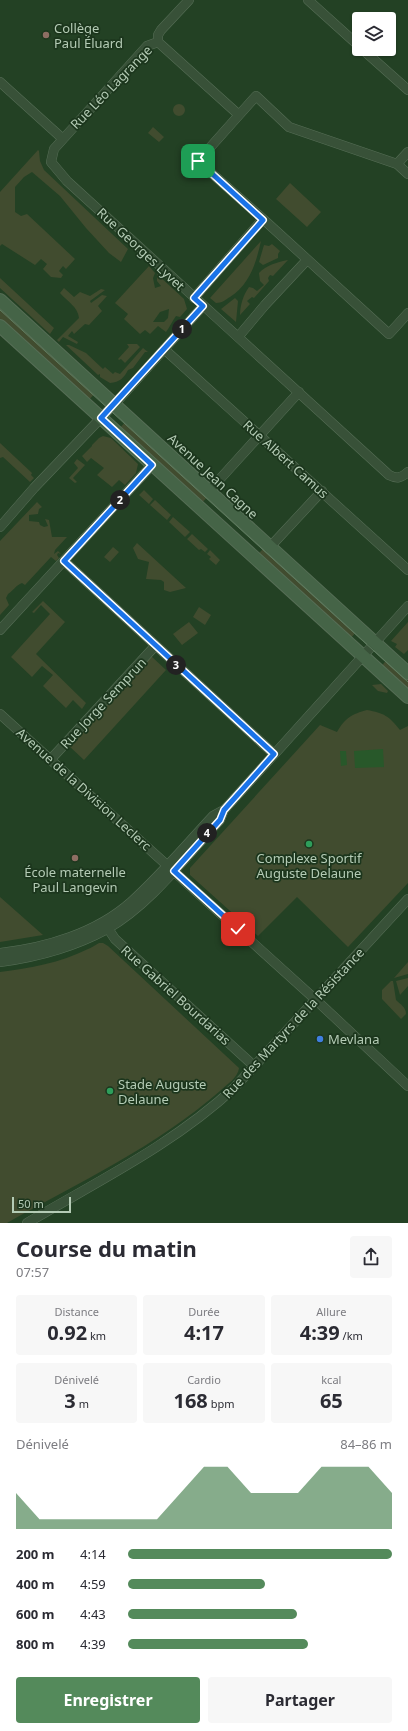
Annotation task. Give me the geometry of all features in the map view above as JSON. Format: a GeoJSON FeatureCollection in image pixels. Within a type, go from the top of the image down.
{"type":"FeatureCollection","features":[{"type":"Feature","properties":{"kind":"street","name":"Rue Léo Lagrange"},"geometry":{"type":"LineString","coordinates":[[62,138],[147,46],[158,42],[158,35],[161,30],[189,0]]}},
{"type":"Feature","properties":{"kind":"street"},"geometry":{"type":"LineString","coordinates":[[308,0],[352,40]]}},
{"type":"Feature","properties":{"kind":"street"},"geometry":{"type":"LineString","coordinates":[[158,42],[239,115]]}},
{"type":"Feature","properties":{"kind":"street"},"geometry":{"type":"LineString","coordinates":[[370,56],[408,90]]}},
{"type":"Feature","properties":{"kind":"street"},"geometry":{"type":"LineString","coordinates":[[0,82],[62,138]]}},
{"type":"Feature","properties":{"kind":"street"},"geometry":{"type":"LineString","coordinates":[[408,174],[397,164],[289,127],[256,96],[198,161],[389,334],[408,313]]}},
{"type":"Feature","properties":{"kind":"street","name":"Rue Georges Lyvet"},"geometry":{"type":"LineString","coordinates":[[62,138],[54,149],[51,162],[67,181],[389,475],[394,478],[401,478],[408,472]]}},
{"type":"Feature","properties":{"kind":"street"},"geometry":{"type":"LineString","coordinates":[[397,164],[408,152]]}},
{"type":"Feature","properties":{"kind":"street"},"geometry":{"type":"LineString","coordinates":[[194,298],[263,220]]}},
{"type":"Feature","properties":{"kind":"street"},"geometry":{"type":"LineString","coordinates":[[238,337],[265,305],[307,260]]}},
{"type":"Feature","properties":{"kind":"street","name":"Avenue Jean Cagne"},"geometry":{"type":"LineString","coordinates":[[0,300],[115,403],[269,548],[408,673]]}},
{"type":"Feature","properties":{"kind":"street"},"geometry":{"type":"LineString","coordinates":[[0,527],[34,488],[115,403],[203,306]]}},
{"type":"Feature","properties":{"kind":"street"},"geometry":{"type":"LineString","coordinates":[[0,326],[408,697]]}},
{"type":"Feature","properties":{"kind":"street","name":"Rue Albert Camus"},"geometry":{"type":"LineString","coordinates":[[164,349],[408,570]]}},
{"type":"Feature","properties":{"kind":"street"},"geometry":{"type":"LineString","coordinates":[[209,490],[299,392]]}},
{"type":"Feature","properties":{"kind":"street"},"geometry":{"type":"LineString","coordinates":[[0,630],[152,465]]}},
{"type":"Feature","properties":{"kind":"street"},"geometry":{"type":"LineString","coordinates":[[269,548],[322,492]]}},
{"type":"Feature","properties":{"kind":"street"},"geometry":{"type":"LineString","coordinates":[[64,561],[274,754]]}},
{"type":"Feature","properties":{"kind":"street"},"geometry":{"type":"LineString","coordinates":[[0,962],[53,952],[105,925],[144,901],[170,868],[220,820],[224,810],[408,606]]}},
{"type":"Feature","properties":{"kind":"street","name":"Rue Jorge Semprun"},"geometry":{"type":"LineString","coordinates":[[51,759],[155,646]]}},
{"type":"Feature","properties":{"kind":"street","name":"Avenue de la Division Leclerc"},"geometry":{"type":"LineString","coordinates":[[0,714],[316,1000],[408,1086]]}},
{"type":"Feature","properties":{"kind":"street","name":"Rue des Martyrs de la Résistance"},"geometry":{"type":"LineString","coordinates":[[27,1223],[176,1135],[213,1108],[316,1000],[408,900]]}},
{"type":"Feature","properties":{"kind":"street"},"geometry":{"type":"LineString","coordinates":[[0,953],[49,944],[90,928],[105,925]]}},
{"type":"Feature","properties":{"kind":"street","name":"Rue Gabriel Bourdarias"},"geometry":{"type":"LineString","coordinates":[[105,925],[112,936],[254,1066]]}},
{"type":"Feature","properties":{"kind":"shaded area"},"geometry":{"type":"Polygon","coordinates":[[[179,104],[183,106],[185,110],[183,114],[179,116],[175,114],[173,110],[175,106],[179,104]]]}},
{"type":"Feature","properties":{"kind":"shaded area"},"geometry":{"type":"Polygon","coordinates":[[[153,127],[164,137],[159,142],[148,133],[153,127]]]}},
{"type":"Feature","properties":{"kind":"shaded area"},"geometry":{"type":"Polygon","coordinates":[[[38,150],[40,161],[44,170],[128,249],[121,262],[109,253],[60,196],[32,172],[24,177],[15,187],[15,212],[21,216],[27,214],[75,259],[66,269],[63,266],[59,271],[63,275],[61,278],[51,277],[43,269],[47,264],[41,259],[35,265],[2,244],[0,246],[0,192],[38,150]]]}},
{"type":"Feature","properties":{"kind":"shaded area"},"geometry":{"type":"Polygon","coordinates":[[[290,183],[321,212],[307,227],[276,199],[290,183]]]}},
{"type":"Feature","properties":{"kind":"shaded area"},"geometry":{"type":"Polygon","coordinates":[[[261,241],[254,265],[243,286],[230,297],[222,302],[216,303],[210,298],[261,241]]]}},
{"type":"Feature","properties":{"kind":"shaded area"},"geometry":{"type":"Polygon","coordinates":[[[272,244],[280,251],[278,258],[263,265],[259,262],[264,245],[269,246],[272,244]]]}},
{"type":"Feature","properties":{"kind":"shaded area"},"geometry":{"type":"Polygon","coordinates":[[[288,260],[273,276],[270,275],[268,278],[269,281],[254,298],[252,297],[247,301],[250,304],[240,315],[242,301],[249,287],[257,291],[264,285],[260,281],[259,273],[269,266],[288,260]]]}},
{"type":"Feature","properties":{"kind":"shaded area"},"geometry":{"type":"Polygon","coordinates":[[[149,266],[155,273],[153,278],[155,288],[161,286],[157,281],[157,274],[184,299],[187,309],[180,317],[176,316],[166,332],[158,326],[150,334],[145,330],[140,334],[124,319],[128,314],[115,303],[149,266]],[[169,309],[160,312],[153,322],[164,322],[168,318],[169,309]]]}},
{"type":"Feature","properties":{"kind":"shaded area"},"geometry":{"type":"Polygon","coordinates":[[[0,278],[54,328],[50,334],[0,288],[0,278]]]}},
{"type":"Feature","properties":{"kind":"shaded area"},"geometry":{"type":"Polygon","coordinates":[[[64,288],[74,297],[80,292],[90,296],[101,289],[105,290],[90,301],[91,303],[102,295],[107,296],[98,306],[102,311],[89,325],[85,324],[74,334],[72,331],[68,336],[78,342],[77,344],[63,337],[59,342],[57,340],[79,318],[74,307],[60,293],[64,288]]]}},
{"type":"Feature","properties":{"kind":"shaded area"},"geometry":{"type":"Polygon","coordinates":[[[235,298],[238,301],[236,322],[221,309],[235,298]]]}},
{"type":"Feature","properties":{"kind":"shaded area"},"geometry":{"type":"Polygon","coordinates":[[[0,304],[96,392],[88,401],[0,321],[0,304]]]}},
{"type":"Feature","properties":{"kind":"shaded area"},"geometry":{"type":"Polygon","coordinates":[[[127,344],[137,344],[140,347],[125,363],[121,359],[118,359],[129,347],[127,344]]]}},
{"type":"Feature","properties":{"kind":"shaded area"},"geometry":{"type":"Polygon","coordinates":[[[66,345],[86,353],[103,369],[105,367],[113,374],[115,372],[120,374],[143,348],[148,352],[145,352],[133,368],[128,370],[121,379],[110,383],[100,377],[100,374],[98,375],[66,345]]]}},
{"type":"Feature","properties":{"kind":"shaded area"},"geometry":{"type":"Polygon","coordinates":[[[127,420],[209,495],[201,504],[119,429],[127,420]]]}},
{"type":"Feature","properties":{"kind":"shaded area"},"geometry":{"type":"Polygon","coordinates":[[[103,436],[111,438],[138,464],[136,473],[125,485],[119,480],[112,487],[97,475],[104,468],[91,458],[87,462],[82,456],[99,438],[103,436]]]}},
{"type":"Feature","properties":{"kind":"shaded area"},"geometry":{"type":"Polygon","coordinates":[[[0,443],[32,473],[31,475],[34,478],[30,482],[3,457],[0,458],[0,443]]]}},
{"type":"Feature","properties":{"kind":"shaded area"},"geometry":{"type":"Polygon","coordinates":[[[77,459],[85,465],[73,478],[77,482],[75,483],[69,478],[78,468],[74,463],[77,459]]]}},
{"type":"Feature","properties":{"kind":"shaded area"},"geometry":{"type":"Polygon","coordinates":[[[144,490],[153,499],[149,504],[139,495],[144,490]]]}},
{"type":"Feature","properties":{"kind":"shaded area"},"geometry":{"type":"Polygon","coordinates":[[[155,500],[171,515],[167,520],[150,505],[155,500]]]}},
{"type":"Feature","properties":{"kind":"shaded area"},"geometry":{"type":"Polygon","coordinates":[[[37,502],[42,507],[39,509],[38,514],[29,515],[29,521],[39,522],[40,525],[44,527],[48,526],[45,519],[49,520],[52,537],[67,537],[55,550],[54,554],[58,551],[61,554],[58,553],[57,555],[59,558],[56,561],[51,557],[25,585],[22,583],[20,584],[8,594],[6,598],[9,605],[0,615],[0,541],[37,502]]]}},
{"type":"Feature","properties":{"kind":"shaded area"},"geometry":{"type":"Polygon","coordinates":[[[173,517],[190,532],[185,537],[169,522],[173,517]]]}},
{"type":"Feature","properties":{"kind":"shaded area"},"geometry":{"type":"Polygon","coordinates":[[[192,534],[208,549],[205,552],[201,549],[199,550],[187,539],[192,534]]]}},
{"type":"Feature","properties":{"kind":"shaded area"},"geometry":{"type":"Polygon","coordinates":[[[137,543],[186,588],[170,592],[164,590],[164,582],[161,580],[146,579],[149,562],[138,559],[133,548],[137,543]]]}},
{"type":"Feature","properties":{"kind":"shaded area"},"geometry":{"type":"Polygon","coordinates":[[[266,546],[358,630],[349,640],[257,555],[266,546]]]}},
{"type":"Feature","properties":{"kind":"shaded area"},"geometry":{"type":"Polygon","coordinates":[[[113,547],[119,552],[110,562],[104,557],[113,547]]]}},
{"type":"Feature","properties":{"kind":"shaded area"},"geometry":{"type":"Polygon","coordinates":[[[210,550],[220,560],[216,565],[209,559],[211,557],[207,554],[210,550]]]}},
{"type":"Feature","properties":{"kind":"shaded area"},"geometry":{"type":"Polygon","coordinates":[[[43,601],[65,622],[36,654],[86,703],[82,709],[73,700],[66,708],[43,686],[53,675],[42,666],[32,677],[11,657],[50,614],[41,605],[34,613],[32,612],[43,601]]]}},
{"type":"Feature","properties":{"kind":"shaded area"},"geometry":{"type":"Polygon","coordinates":[[[199,607],[211,615],[205,625],[193,617],[199,607]]]}},
{"type":"Feature","properties":{"kind":"shaded area"},"geometry":{"type":"Polygon","coordinates":[[[189,622],[198,633],[182,645],[173,634],[189,622]]]}},
{"type":"Feature","properties":{"kind":"shaded area"},"geometry":{"type":"Polygon","coordinates":[[[408,622],[408,650],[404,654],[395,647],[397,644],[391,641],[408,622]]]}},
{"type":"Feature","properties":{"kind":"shaded area"},"geometry":{"type":"Polygon","coordinates":[[[150,655],[166,670],[84,760],[68,745],[150,655]]]}},
{"type":"Feature","properties":{"kind":"shaded area"},"geometry":{"type":"Polygon","coordinates":[[[388,658],[408,676],[408,693],[380,668],[388,658]]]}},
{"type":"Feature","properties":{"kind":"shaded area"},"geometry":{"type":"Polygon","coordinates":[[[381,684],[388,691],[387,693],[378,691],[372,685],[381,684]]]}},
{"type":"Feature","properties":{"kind":"shaded area","name":"Complexe Sportif Auguste Delaune"},"geometry":{"type":"Polygon","coordinates":[[[367,710],[378,712],[386,716],[393,721],[400,730],[408,726],[408,883],[348,947],[297,897],[258,936],[190,875],[190,868],[320,725],[337,732],[349,717],[367,710]]]}},
{"type":"Feature","properties":{"kind":"shaded area"},"geometry":{"type":"Polygon","coordinates":[[[383,749],[384,767],[355,768],[354,751],[383,749]]]}},
{"type":"Feature","properties":{"kind":"shaded area"},"geometry":{"type":"Polygon","coordinates":[[[340,751],[346,751],[347,765],[341,766],[340,751]]]}},
{"type":"Feature","properties":{"kind":"shaded area"},"geometry":{"type":"Polygon","coordinates":[[[0,897],[43,935],[0,942],[0,897]]]}},
{"type":"Feature","properties":{"kind":"shaded area","name":"Stade Auguste Delaune"},"geometry":{"type":"Polygon","coordinates":[[[99,943],[103,943],[108,946],[239,1068],[237,1075],[232,1081],[196,1111],[144,1146],[90,1178],[7,1223],[0,1223],[0,972],[34,967],[67,958],[99,943]]]}},
{"type":"Feature","properties":{"kind":"shaded area"},"geometry":{"type":"Polygon","coordinates":[[[408,962],[408,974],[394,978],[408,962]]]}},
{"type":"Feature","properties":{"kind":"shaded area"},"geometry":{"type":"Polygon","coordinates":[[[408,978],[408,986],[400,995],[396,981],[408,978]]]}},
{"type":"Feature","properties":{"kind":"shaded area"},"geometry":{"type":"Polygon","coordinates":[[[391,981],[393,981],[396,1000],[406,1012],[401,1019],[382,999],[382,990],[391,981]]]}},
{"type":"Feature","properties":{"kind":"tram line"},"geometry":{"type":"LineString","coordinates":[[0,310],[408,682]]}},
{"type":"Feature","properties":{"kind":"place","name":"Collège Paul Éluard"},"geometry":{"type":"Point","coordinates":[46,35]}},
{"type":"Feature","properties":{"kind":"place","name":"Complexe Sportif Auguste Delaune"},"geometry":{"type":"Point","coordinates":[309,844]}},
{"type":"Feature","properties":{"kind":"place","name":"École maternelle Paul Langevin"},"geometry":{"type":"Point","coordinates":[75,858]}},
{"type":"Feature","properties":{"kind":"place","name":"Mevlana"},"geometry":{"type":"Point","coordinates":[320,1039]}},
{"type":"Feature","properties":{"kind":"place","name":"Stade Auguste Delaune"},"geometry":{"type":"Point","coordinates":[110,1091]}},
{"type":"Feature","properties":{"kind":"route"},"geometry":{"type":"LineString","coordinates":[[198,161],[263,220],[194,298],[203,306],[101,418],[152,465],[64,561],[274,754],[224,810],[220,820],[174,871],[238,929]]}}]}
